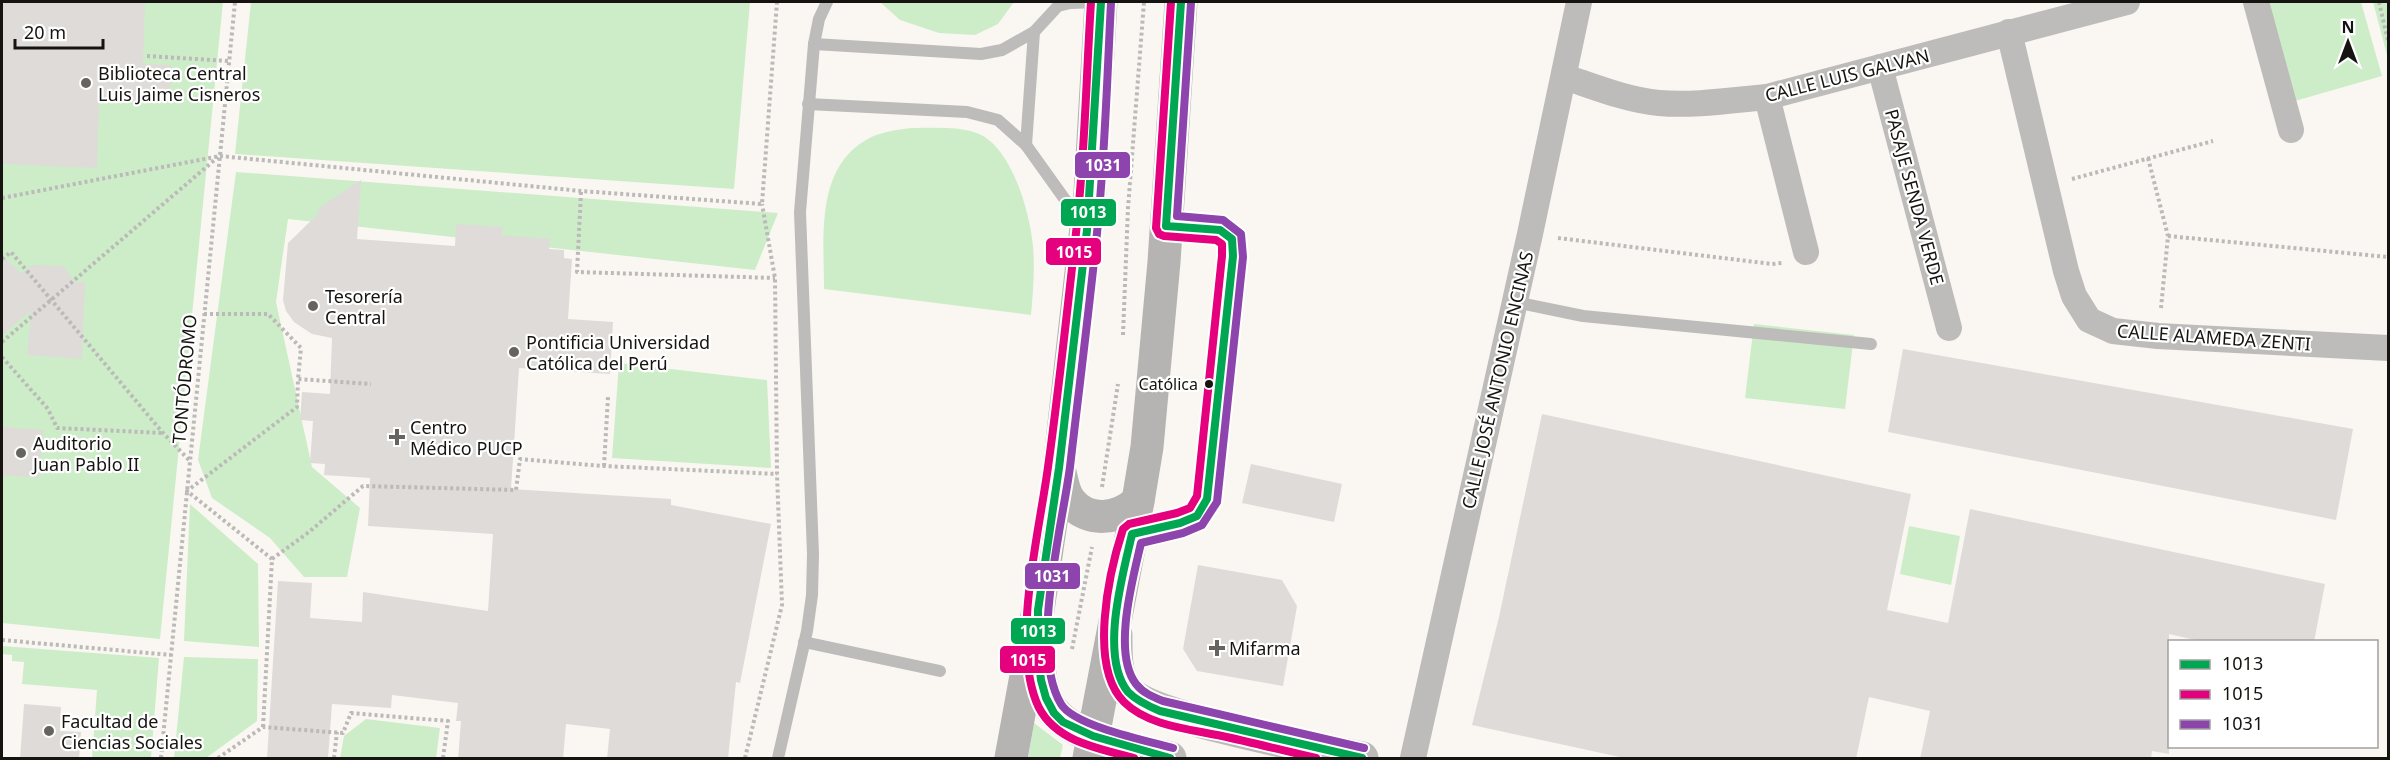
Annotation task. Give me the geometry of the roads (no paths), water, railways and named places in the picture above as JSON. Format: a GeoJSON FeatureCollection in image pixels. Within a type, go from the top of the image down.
{"type":"FeatureCollection","features":[{"type":"Feature","properties":{"kind":"main road"},"geometry":{"type":"LineString","coordinates":[[1011,759],[1038,610],[1059,468],[1086,230],[1101,2]]}},
{"type":"Feature","properties":{"kind":"main road"},"geometry":{"type":"LineString","coordinates":[[1091,747],[1147,447],[1166,226],[1176,5]]}},
{"type":"Feature","properties":{"kind":"main road"},"geometry":{"type":"LineString","coordinates":[[1059,468],[1066,494],[1070,501],[1083,512],[1098,517],[1117,515],[1138,501]]}},
{"type":"Feature","properties":{"kind":"main road"},"geometry":{"type":"LineString","coordinates":[[1038,610],[1039,662],[1046,698],[1054,713],[1091,747],[1170,759]]}},
{"type":"Feature","properties":{"kind":"main road"},"geometry":{"type":"LineString","coordinates":[[1116,618],[1116,654],[1121,680],[1127,691],[1142,703],[1200,721],[1362,759]]}},
{"type":"Feature","properties":{"kind":"street","name":"CALLE JOSÉ ANTONIO ENCINAS"},"geometry":{"type":"LineString","coordinates":[[1413,759],[1580,2]]}},
{"type":"Feature","properties":{"kind":"street","name":"CALLE LUIS GALVAN"},"geometry":{"type":"LineString","coordinates":[[1564,77],[1613,93],[1659,103],[1767,97],[2127,2]]}},
{"type":"Feature","properties":{"kind":"street"},"geometry":{"type":"LineString","coordinates":[[2256,2],[2291,130]]}},
{"type":"Feature","properties":{"kind":"street","name":"CALLE ALAMEDA ZENTI"},"geometry":{"type":"LineString","coordinates":[[2009,32],[2074,296],[2089,320],[2113,331],[2158,336],[2388,348]]}},
{"type":"Feature","properties":{"kind":"street","name":"PASAJE SENDA VERDE"},"geometry":{"type":"LineString","coordinates":[[1880,67],[1949,328]]}},
{"type":"Feature","properties":{"kind":"street"},"geometry":{"type":"LineString","coordinates":[[1767,97],[1806,252]]}},
{"type":"Feature","properties":{"kind":"lane"},"geometry":{"type":"LineString","coordinates":[[778,759],[812,595],[813,554],[800,220],[814,44],[819,19],[827,2]]}},
{"type":"Feature","properties":{"kind":"lane"},"geometry":{"type":"LineString","coordinates":[[814,44],[981,54],[1002,50],[1034,32],[1058,6],[1070,3],[1101,2]]}},
{"type":"Feature","properties":{"kind":"lane"},"geometry":{"type":"LineString","coordinates":[[1026,145],[1034,32]]}},
{"type":"Feature","properties":{"kind":"lane"},"geometry":{"type":"LineString","coordinates":[[808,104],[967,112],[998,120],[1026,145],[1086,230]]}},
{"type":"Feature","properties":{"kind":"lane"},"geometry":{"type":"LineString","coordinates":[[1132,534],[1180,524],[1197,516],[1207,499],[1233,256],[1232,239],[1220,230],[1166,226]]}},
{"type":"Feature","properties":{"kind":"lane"},"geometry":{"type":"LineString","coordinates":[[1515,302],[1583,316],[1871,344]]}},
{"type":"Feature","properties":{"kind":"lane"},"geometry":{"type":"LineString","coordinates":[[804,642],[940,671]]}},
{"type":"Feature","properties":{"kind":"place","name":"Biblioteca Central Luis Jaime Cisneros"},"geometry":{"type":"Point","coordinates":[86,83]}},
{"type":"Feature","properties":{"kind":"place","name":"Tesorería Central"},"geometry":{"type":"Point","coordinates":[313,306]}},
{"type":"Feature","properties":{"kind":"place","name":"Pontificia Universidad Católica del Perú"},"geometry":{"type":"Point","coordinates":[514,352]}},
{"type":"Feature","properties":{"kind":"place","name":"Católica"},"geometry":{"type":"Point","coordinates":[1209,384]}},
{"type":"Feature","properties":{"kind":"place","name":"Centro Médico PUCP"},"geometry":{"type":"Point","coordinates":[397,437]}},
{"type":"Feature","properties":{"kind":"place","name":"Auditorio Juan Pablo II"},"geometry":{"type":"Point","coordinates":[21,453]}},
{"type":"Feature","properties":{"kind":"place","name":"Mifarma"},"geometry":{"type":"Point","coordinates":[1217,648]}},
{"type":"Feature","properties":{"kind":"place","name":"Facultad de Ciencias Sociales"},"geometry":{"type":"Point","coordinates":[49,731]}}]}
